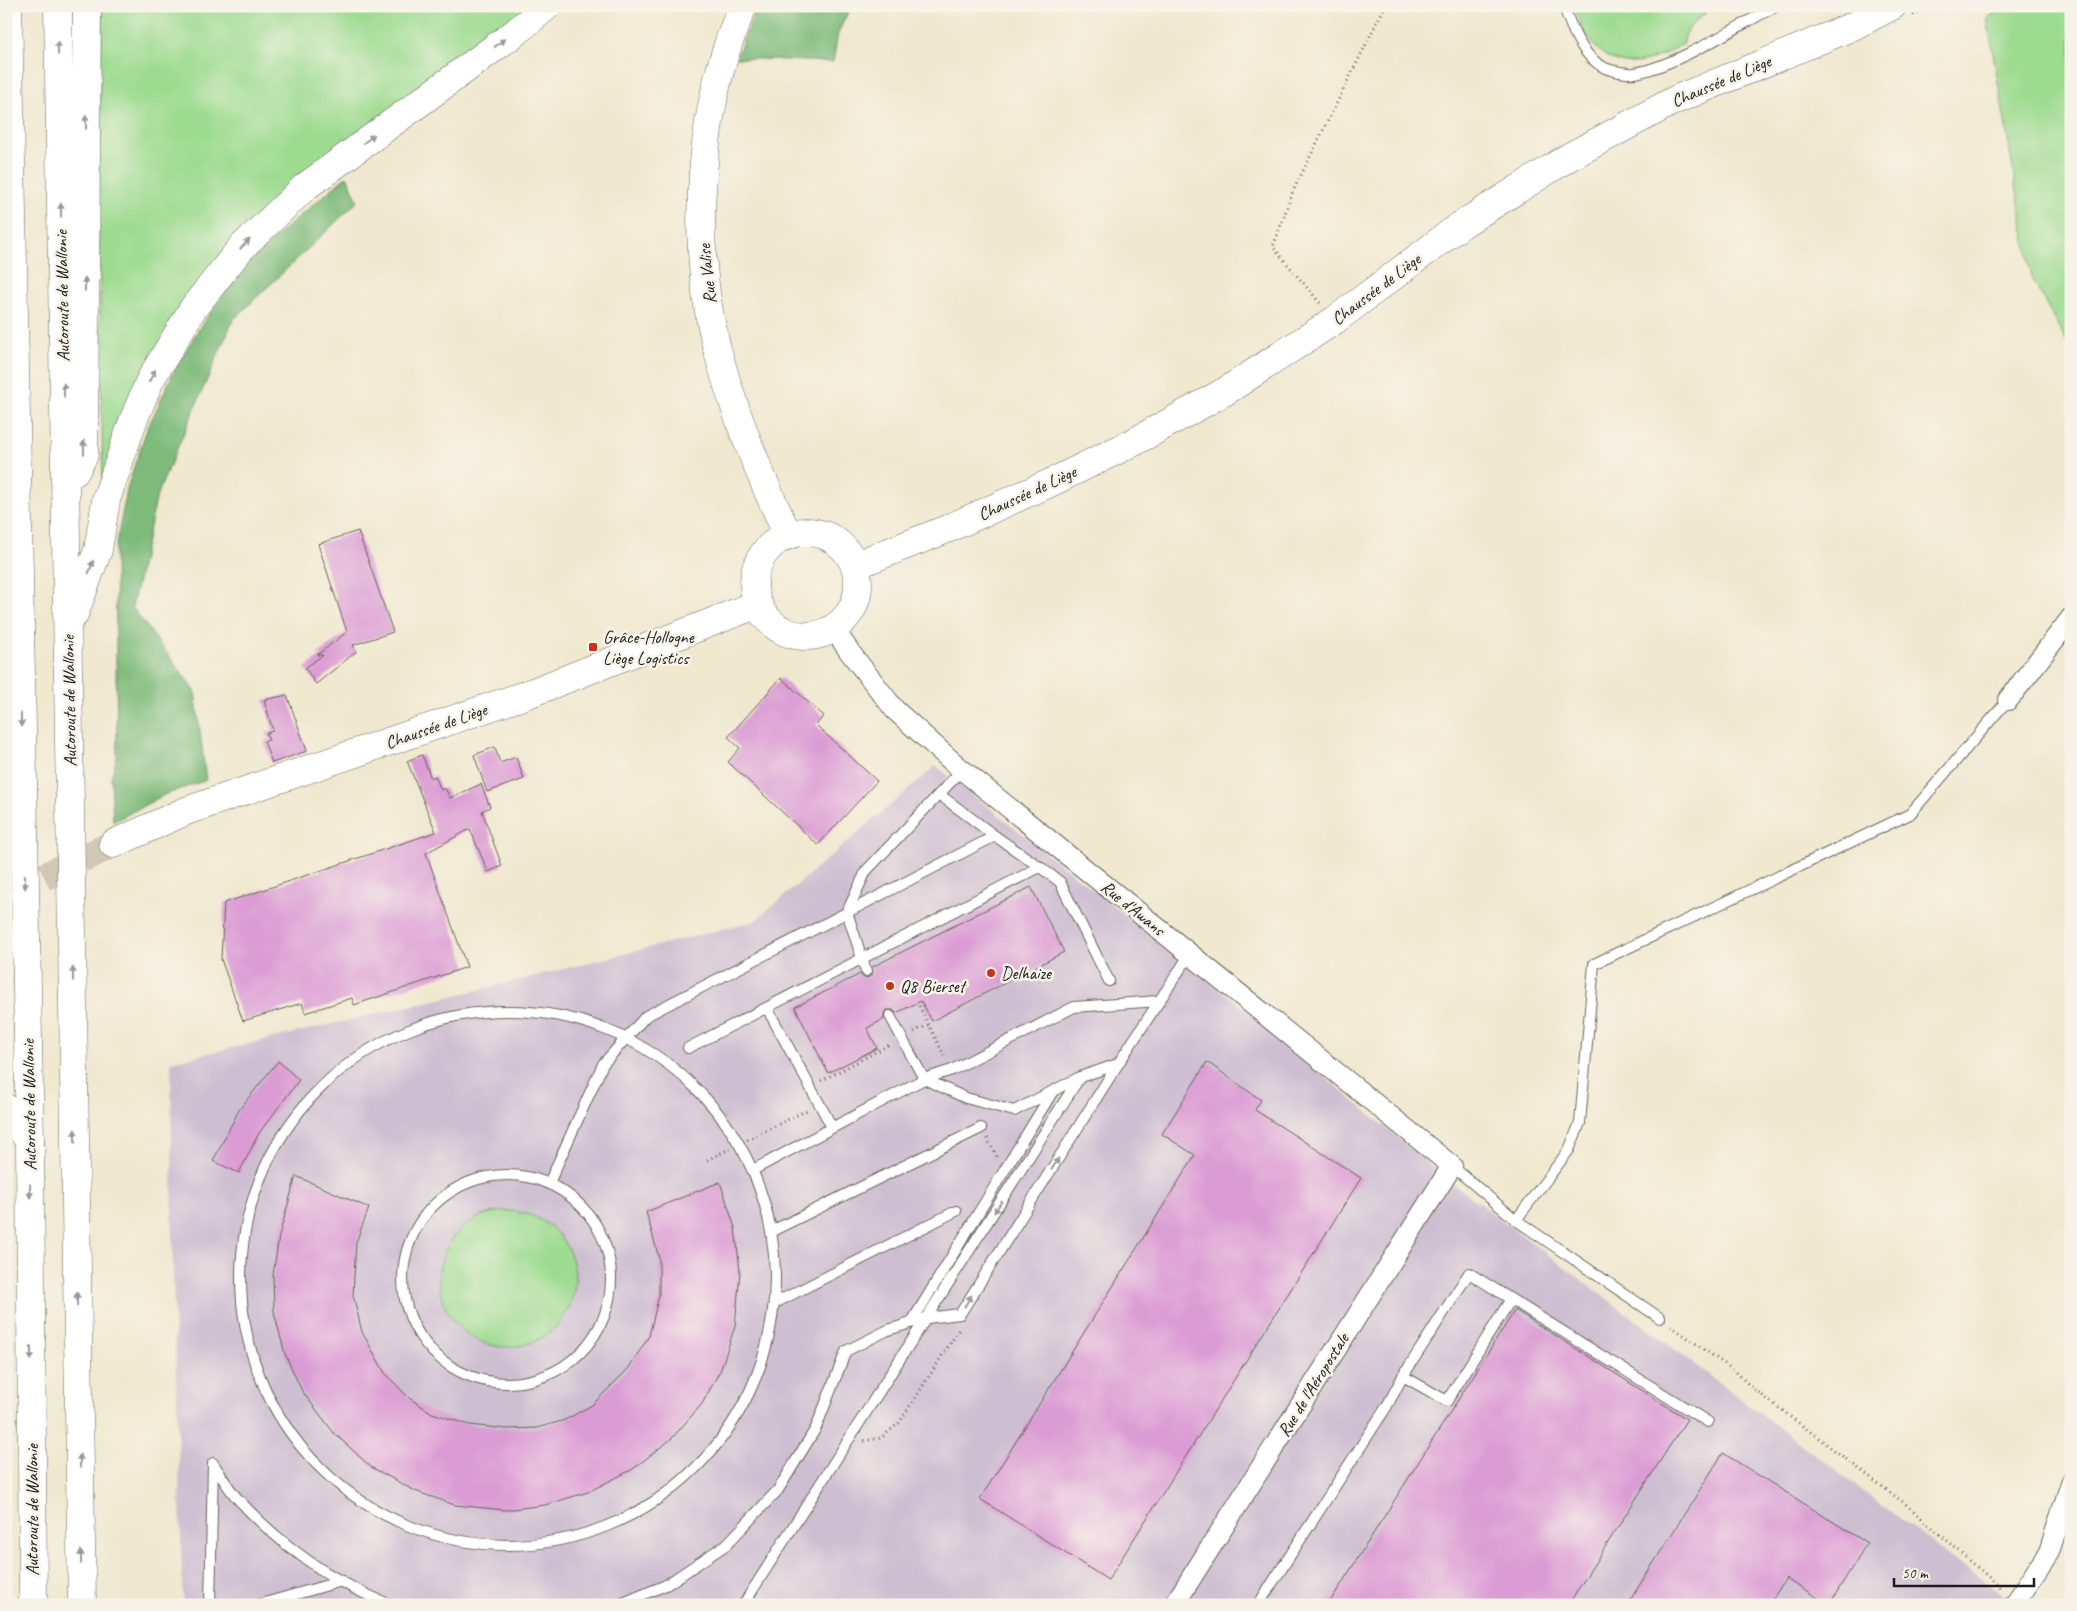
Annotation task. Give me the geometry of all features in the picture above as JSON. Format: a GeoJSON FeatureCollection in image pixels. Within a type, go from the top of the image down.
{"type":"FeatureCollection","features":[{"type":"Feature","properties":{"kind":"main road","name":"Autoroute de Wallonie"},"geometry":{"type":"LineString","coordinates":[[8,6],[30,1142],[33,1605]]}},
{"type":"Feature","properties":{"kind":"main road","name":"Autoroute de Wallonie"},"geometry":{"type":"LineString","coordinates":[[58,6],[82,1605]]}},
{"type":"Feature","properties":{"kind":"main road"},"geometry":{"type":"LineString","coordinates":[[66,491],[84,455],[87,6]]}},
{"type":"Feature","properties":{"kind":"main road"},"geometry":{"type":"LineString","coordinates":[[68,629],[98,550],[106,500],[133,421],[150,380],[194,307],[241,248],[305,187],[516,32],[547,6]]}},
{"type":"Feature","properties":{"kind":"main road","name":"Rue Valise"},"geometry":{"type":"LineString","coordinates":[[743,6],[732,32],[711,106],[701,196],[704,269],[714,336],[733,398],[766,490],[788,535]]}},
{"type":"Feature","properties":{"kind":"main road","name":"Chaussée de Liège"},"geometry":{"type":"LineString","coordinates":[[856,564],[947,529],[1050,483],[1134,442],[1226,392],[1335,320],[1461,225],[1518,187],[1607,134],[1683,96],[1851,27],[1900,12]]}},
{"type":"Feature","properties":{"kind":"main road"},"geometry":{"type":"LineString","coordinates":[[808,531],[828,536],[844,547],[856,564],[859,582],[856,600],[848,616],[834,629],[817,635],[799,636],[782,630],[768,619],[758,604],[754,588],[756,571],[762,556],[773,543],[788,535],[808,531]]}},
{"type":"Feature","properties":{"kind":"main road","name":"Chaussée de Liège"},"geometry":{"type":"LineString","coordinates":[[113,844],[186,811],[528,694],[758,604]]}},
{"type":"Feature","properties":{"kind":"main road"},"geometry":{"type":"LineString","coordinates":[[6,1108],[30,1142]]}},
{"type":"Feature","properties":{"kind":"street"},"geometry":{"type":"LineString","coordinates":[[2008,700],[2071,618]]}},
{"type":"Feature","properties":{"kind":"street","name":"Rue d'Awans"},"geometry":{"type":"LineString","coordinates":[[834,629],[849,652],[895,710],[962,770],[1452,1166]]}},
{"type":"Feature","properties":{"kind":"street","name":"Rue de l'Aéropostale"},"geometry":{"type":"LineString","coordinates":[[1174,1605],[1452,1166]]}},
{"type":"Feature","properties":{"kind":"street"},"geometry":{"type":"LineString","coordinates":[[2016,1602],[2049,1552],[2071,1484]]}},
{"type":"Feature","properties":{"kind":"lane"},"geometry":{"type":"LineString","coordinates":[[1564,6],[1571,28],[1586,52],[1605,68],[1633,74],[1664,64],[1776,6]]}},
{"type":"Feature","properties":{"kind":"lane"},"geometry":{"type":"LineString","coordinates":[[1516,1220],[1569,1150],[1580,1123],[1594,964],[1910,814],[2008,700]]}},
{"type":"Feature","properties":{"kind":"lane"},"geometry":{"type":"LineString","coordinates":[[866,971],[847,912],[866,871],[962,770]]}},
{"type":"Feature","properties":{"kind":"lane"},"geometry":{"type":"LineString","coordinates":[[940,795],[1060,882],[1109,981]]}},
{"type":"Feature","properties":{"kind":"lane"},"geometry":{"type":"LineString","coordinates":[[548,1183],[603,1064],[646,1016],[995,836]]}},
{"type":"Feature","properties":{"kind":"lane"},"geometry":{"type":"LineString","coordinates":[[688,1048],[1040,867]]}},
{"type":"Feature","properties":{"kind":"lane"},"geometry":{"type":"LineString","coordinates":[[618,1605],[666,1585],[728,1544],[778,1490],[816,1428],[846,1350],[888,1330],[927,1318],[960,1314],[1190,954]]}},
{"type":"Feature","properties":{"kind":"lane"},"geometry":{"type":"LineString","coordinates":[[753,1170],[924,1079],[952,1070],[1074,1007],[1159,1001]]}},
{"type":"Feature","properties":{"kind":"lane"},"geometry":{"type":"LineString","coordinates":[[767,1008],[832,1127]]}},
{"type":"Feature","properties":{"kind":"lane"},"geometry":{"type":"LineString","coordinates":[[499,1011],[541,1012],[584,1022],[627,1037],[660,1057],[692,1082],[741,1143],[753,1170],[772,1231],[776,1271],[774,1316],[762,1361],[746,1402],[721,1438],[692,1473],[657,1500],[618,1523],[575,1538],[531,1546],[488,1545],[442,1538],[400,1524],[360,1502],[326,1476],[295,1441],[270,1403],[254,1362],[244,1319],[240,1274],[244,1230],[257,1186],[275,1147],[301,1108],[331,1076],[369,1049],[410,1030],[452,1016],[499,1011]]}},
{"type":"Feature","properties":{"kind":"lane"},"geometry":{"type":"LineString","coordinates":[[890,1016],[924,1079],[966,1098],[1014,1111],[1080,1077],[1118,1064]]}},
{"type":"Feature","properties":{"kind":"lane"},"geometry":{"type":"LineString","coordinates":[[742,1605],[1080,1077]]}},
{"type":"Feature","properties":{"kind":"lane"},"geometry":{"type":"LineString","coordinates":[[911,1323],[1054,1091]]}},
{"type":"Feature","properties":{"kind":"lane"},"geometry":{"type":"LineString","coordinates":[[772,1231],[981,1128]]}},
{"type":"Feature","properties":{"kind":"lane"},"geometry":{"type":"LineString","coordinates":[[1452,1166],[1516,1220],[1660,1318]]}},
{"type":"Feature","properties":{"kind":"lane"},"geometry":{"type":"LineString","coordinates":[[490,1176],[526,1176],[548,1183],[559,1188],[587,1211],[605,1242],[612,1278],[606,1313],[589,1345],[564,1367],[534,1381],[501,1384],[469,1377],[440,1360],[418,1335],[406,1305],[403,1272],[410,1239],[428,1211],[456,1188],[490,1176]]}},
{"type":"Feature","properties":{"kind":"lane"},"geometry":{"type":"LineString","coordinates":[[775,1303],[956,1211]]}},
{"type":"Feature","properties":{"kind":"lane"},"geometry":{"type":"LineString","coordinates":[[1258,1605],[1387,1406],[1403,1376],[1469,1272],[1708,1422]]}},
{"type":"Feature","properties":{"kind":"lane"},"geometry":{"type":"LineString","coordinates":[[1403,1376],[1447,1401],[1511,1298]]}},
{"type":"Feature","properties":{"kind":"lane"},"geometry":{"type":"LineString","coordinates":[[210,1605],[213,1463],[236,1497],[271,1531],[321,1570],[391,1605]]}},
{"type":"Feature","properties":{"kind":"lane"},"geometry":{"type":"LineString","coordinates":[[258,1605],[342,1581]]}},
{"type":"Feature","properties":{"kind":"path"},"geometry":{"type":"LineString","coordinates":[[1335,320],[1273,247],[1293,191],[1385,6]]}},
{"type":"Feature","properties":{"kind":"path"},"geometry":{"type":"LineString","coordinates":[[1900,12],[1928,6]]}},
{"type":"Feature","properties":{"kind":"path"},"geometry":{"type":"LineString","coordinates":[[1660,1318],[1736,1372],[1750,1386],[1908,1506],[2016,1602]]}},
{"type":"Feature","properties":{"kind":"shaded area"},"geometry":{"type":"Polygon","coordinates":[[[936,766],[1237,1003],[1451,1182],[2016,1605],[183,1605],[173,1275],[171,1062],[512,982],[755,921],[936,766]]]}},
{"type":"Feature","properties":{"kind":"green space"},"geometry":{"type":"Polygon","coordinates":[[[102,6],[537,6],[232,248],[103,489],[98,176],[102,6]]]}},
{"type":"Feature","properties":{"kind":"green space"},"geometry":{"type":"Polygon","coordinates":[[[757,6],[851,6],[838,33],[833,62],[736,58],[757,6]]]}},
{"type":"Feature","properties":{"kind":"green space"},"geometry":{"type":"Polygon","coordinates":[[[1574,6],[1702,6],[1705,14],[1688,30],[1684,44],[1648,60],[1626,63],[1607,57],[1592,43],[1581,25],[1574,6]]]}},
{"type":"Feature","properties":{"kind":"green space"},"geometry":{"type":"Polygon","coordinates":[[[2007,6],[2071,6],[2071,349],[2032,278],[1987,18],[2007,6]]]}},
{"type":"Feature","properties":{"kind":"green space"},"geometry":{"type":"Polygon","coordinates":[[[347,176],[358,201],[233,320],[157,495],[132,607],[195,691],[206,780],[164,795],[113,822],[111,777],[117,756],[115,550],[128,485],[146,432],[173,373],[200,327],[241,271],[280,233],[347,176]]]}},
{"type":"Feature","properties":{"kind":"green space"},"geometry":{"type":"Polygon","coordinates":[[[507,1211],[533,1216],[545,1222],[555,1231],[564,1241],[570,1253],[575,1279],[570,1305],[564,1317],[555,1327],[545,1336],[533,1342],[507,1347],[481,1342],[469,1336],[459,1327],[450,1317],[444,1305],[439,1279],[444,1253],[450,1241],[459,1231],[469,1222],[481,1216],[507,1211]]]}},
{"type":"Feature","properties":{"kind":"building"},"geometry":{"type":"Polygon","coordinates":[[[358,531],[393,632],[353,645],[356,652],[316,684],[305,668],[323,655],[317,655],[347,632],[318,544],[358,531]]]}},
{"type":"Feature","properties":{"kind":"building"},"geometry":{"type":"Polygon","coordinates":[[[781,678],[824,716],[816,725],[877,781],[818,845],[728,762],[740,748],[728,737],[781,678]]]}},
{"type":"Feature","properties":{"kind":"building"},"geometry":{"type":"Polygon","coordinates":[[[287,695],[307,751],[272,763],[264,741],[269,740],[266,733],[273,731],[264,700],[287,695]]]}},
{"type":"Feature","properties":{"kind":"building"},"geometry":{"type":"Polygon","coordinates":[[[495,747],[500,763],[516,757],[524,779],[487,792],[474,755],[495,747]]]}},
{"type":"Feature","properties":{"kind":"building"},"geometry":{"type":"Polygon","coordinates":[[[422,755],[431,778],[435,776],[441,790],[445,788],[450,798],[481,784],[490,807],[482,811],[502,866],[488,872],[470,829],[426,853],[467,967],[354,1005],[352,998],[305,1013],[302,1003],[243,1021],[221,959],[224,903],[436,832],[407,761],[422,755]]]}},
{"type":"Feature","properties":{"kind":"building"},"geometry":{"type":"Polygon","coordinates":[[[1031,887],[1064,952],[932,1021],[921,1001],[896,1013],[893,1010],[887,1010],[884,1013],[884,1019],[867,1028],[877,1048],[828,1073],[795,1007],[860,974],[864,978],[869,977],[873,973],[872,967],[1031,887]]]}},
{"type":"Feature","properties":{"kind":"building"},"geometry":{"type":"Polygon","coordinates":[[[278,1061],[299,1080],[259,1133],[239,1173],[213,1161],[239,1110],[278,1061]]]}},
{"type":"Feature","properties":{"kind":"building"},"geometry":{"type":"Polygon","coordinates":[[[1207,1062],[1261,1100],[1255,1110],[1361,1178],[1108,1580],[980,1499],[1195,1155],[1162,1134],[1207,1062]]]}},
{"type":"Feature","properties":{"kind":"building"},"geometry":{"type":"Polygon","coordinates":[[[296,1176],[369,1208],[356,1242],[353,1295],[362,1332],[385,1373],[409,1398],[432,1413],[470,1425],[507,1429],[537,1428],[565,1420],[592,1405],[628,1369],[649,1336],[659,1295],[659,1258],[646,1212],[720,1182],[735,1228],[740,1272],[735,1326],[721,1369],[702,1404],[671,1439],[633,1469],[588,1492],[545,1505],[505,1510],[455,1505],[415,1491],[371,1467],[334,1433],[302,1391],[285,1354],[274,1312],[273,1275],[279,1236],[296,1176]]]}},
{"type":"Feature","properties":{"kind":"building"},"geometry":{"type":"Polygon","coordinates":[[[1515,1310],[1687,1419],[1568,1605],[1328,1605],[1515,1310]]]}},
{"type":"Feature","properties":{"kind":"building"},"geometry":{"type":"Polygon","coordinates":[[[1723,1453],[1867,1543],[1829,1605],[1786,1578],[1769,1605],[1627,1605],[1723,1453]]]}},
{"type":"Feature","properties":{"kind":"tunnel"},"geometry":{"type":"LineString","coordinates":[[6,895],[113,844]]}},
{"type":"Feature","properties":{"kind":"place","name":"Grâce-Hollogne Liège Logistics"},"geometry":{"type":"Point","coordinates":[593,647]}},
{"type":"Feature","properties":{"kind":"place","name":"Delhaize"},"geometry":{"type":"Point","coordinates":[991,973]}},
{"type":"Feature","properties":{"kind":"place","name":"Q8 Bierset"},"geometry":{"type":"Point","coordinates":[890,986]}}]}
